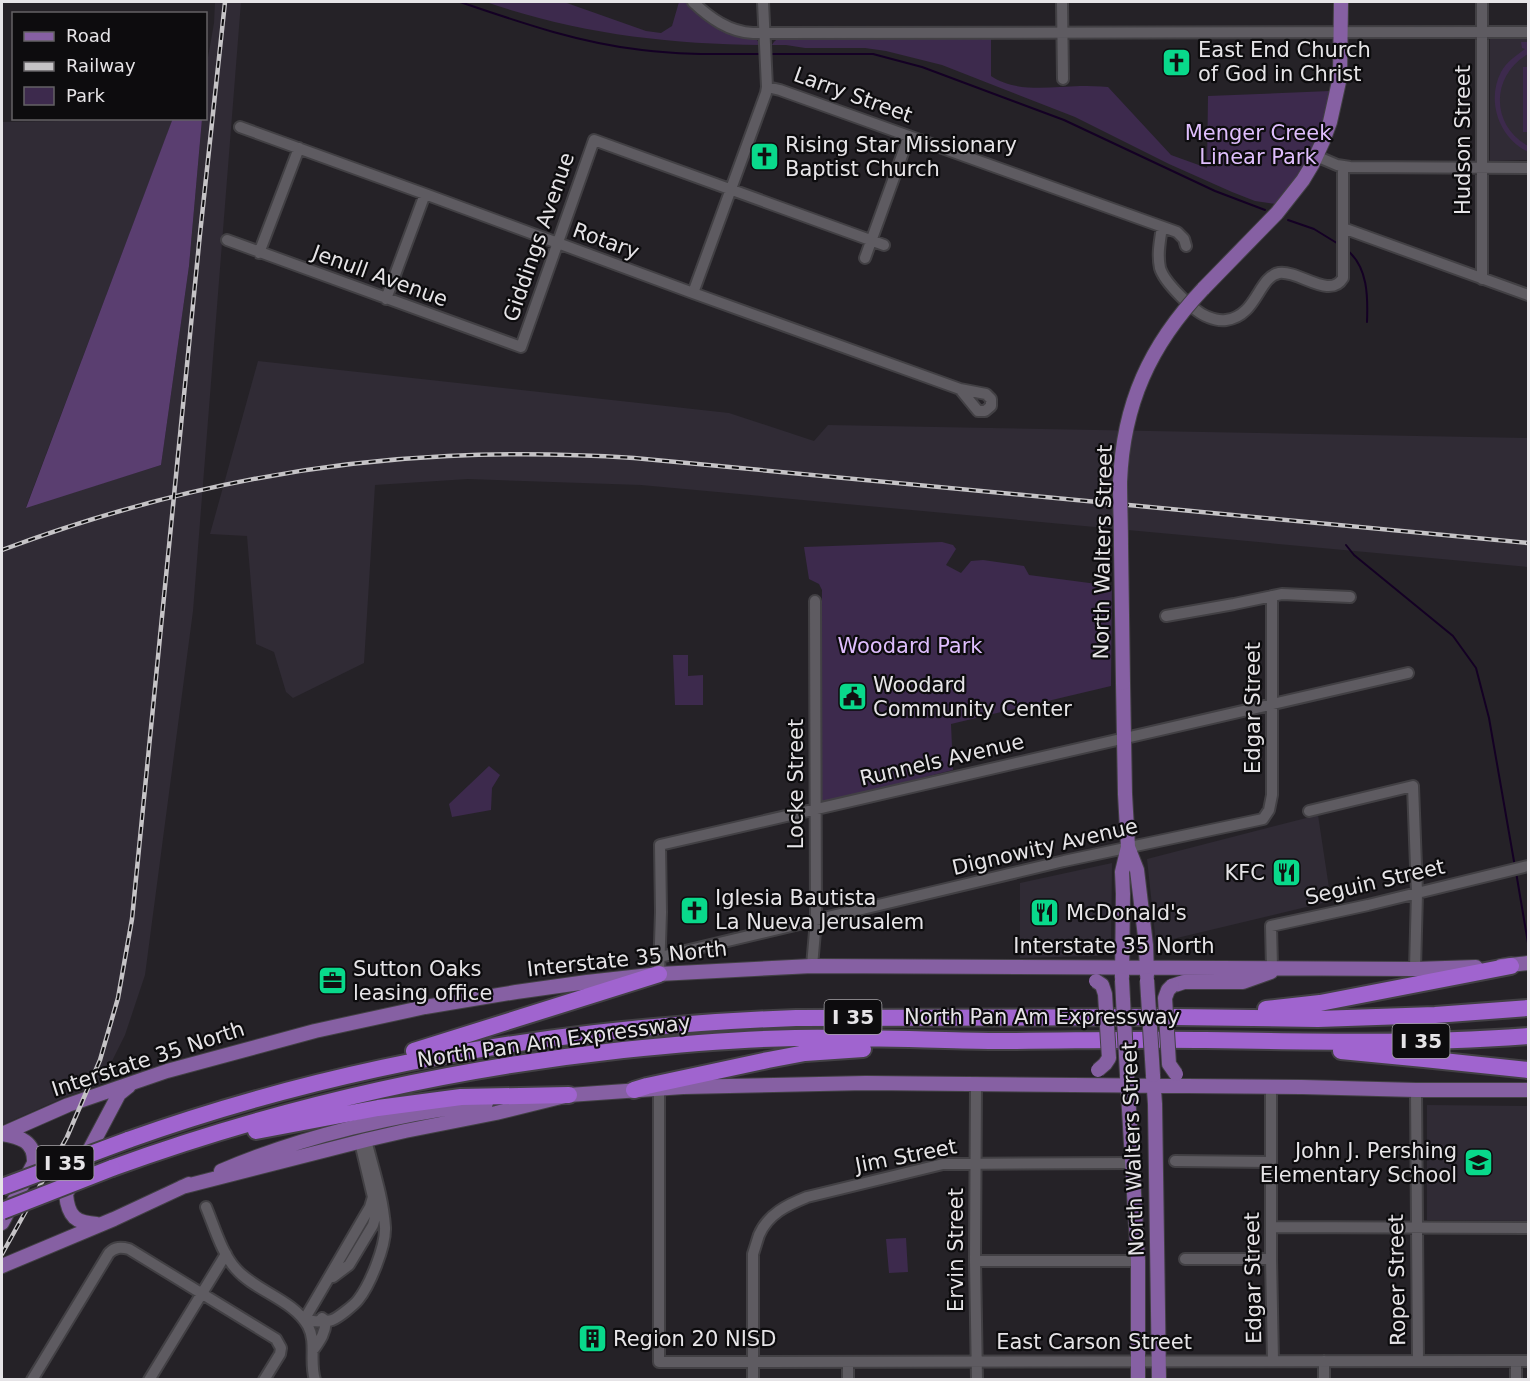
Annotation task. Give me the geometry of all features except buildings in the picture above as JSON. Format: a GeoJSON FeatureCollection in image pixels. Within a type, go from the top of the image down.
{"type":"FeatureCollection","features":[{"type":"Feature","properties":{"kind":"highway"},"geometry":{"type":"LineString","coordinates":[[1175,1017],[1320,1003],[1511,966]]}},
{"type":"Feature","properties":{"kind":"highway"},"geometry":{"type":"LineString","coordinates":[[187,1119],[254,1091],[434,1045],[659,974]]}},
{"type":"Feature","properties":{"kind":"highway","name":"North Pan Am Expressway"},"geometry":{"type":"LineString","coordinates":[[2,1187],[187,1119],[277,1093],[396,1064],[512,1043],[633,1028],[796,1017],[1318,1019],[1380,1018],[1528,1008]]}},
{"type":"Feature","properties":{"kind":"highway","name":"North Pan Am Expressway"},"geometry":{"type":"LineString","coordinates":[[2,1211],[182,1143],[351,1096],[523,1063],[664,1046],[795,1038],[1359,1042],[1483,1040],[1528,1036]]}},
{"type":"Feature","properties":{"kind":"highway"},"geometry":{"type":"LineString","coordinates":[[1173,1040],[1336,1051],[1528,1070]]}},
{"type":"Feature","properties":{"kind":"highway"},"geometry":{"type":"LineString","coordinates":[[634,1090],[805,1053],[992,1041]]}},
{"type":"Feature","properties":{"kind":"highway"},"geometry":{"type":"LineString","coordinates":[[138,1158],[250,1133],[406,1104],[461,1097],[569,1095]]}},
{"type":"Feature","properties":{"kind":"main road","name":"North Walters Street"},"geometry":{"type":"LineString","coordinates":[[1138,1380],[1138,1261],[1122,974],[1122,872],[1128,847],[1120,487],[1126,428],[1139,384],[1159,344],[1184,309],[1277,213],[1303,180],[1316,156],[1330,122],[1340,77],[1341,2]]}},
{"type":"Feature","properties":{"kind":"main road","name":"North Walters Street"},"geometry":{"type":"LineString","coordinates":[[1128,847],[1137,870],[1146,945],[1155,1104],[1159,1380]]}},
{"type":"Feature","properties":{"kind":"main road","name":"Interstate 35 North"},"geometry":{"type":"LineString","coordinates":[[2,1134],[68,1105],[167,1071],[315,1030],[425,1007],[516,992],[659,974],[812,966],[946,966],[1070,968],[1122,974],[1147,974],[1277,968],[1415,969],[1511,966],[1528,963]]}},
{"type":"Feature","properties":{"kind":"main road"},"geometry":{"type":"LineString","coordinates":[[1064,1084],[1098,1070],[1109,1058],[1105,994],[1102,985],[1070,968]]}},
{"type":"Feature","properties":{"kind":"main road"},"geometry":{"type":"LineString","coordinates":[[1224,1086],[1176,1074],[1169,1065],[1165,998],[1168,990],[1184,982],[1244,982],[1277,968]]}},
{"type":"Feature","properties":{"kind":"main road"},"geometry":{"type":"LineString","coordinates":[[2,1266],[243,1161],[378,1121],[460,1106],[634,1090],[842,1083],[1064,1084],[1153,1080],[1224,1086],[1528,1090]]}},
{"type":"Feature","properties":{"kind":"main road"},"geometry":{"type":"LineString","coordinates":[[100,1224],[81,1222],[70,1214],[66,1194],[119,1094],[132,1083]]}},
{"type":"Feature","properties":{"kind":"main road"},"geometry":{"type":"LineString","coordinates":[[182,1187],[405,1131],[496,1113],[569,1095]]}},
{"type":"Feature","properties":{"kind":"main road"},"geometry":{"type":"LineString","coordinates":[[2,1134],[23,1139],[31,1145],[35,1154],[34,1163],[2,1223]]}},
{"type":"Feature","properties":{"kind":"street"},"geometry":{"type":"LineString","coordinates":[[693,2],[705,13],[726,26],[743,32],[765,33],[1528,32]]}},
{"type":"Feature","properties":{"kind":"street"},"geometry":{"type":"LineString","coordinates":[[693,293],[766,93],[763,2]]}},
{"type":"Feature","properties":{"kind":"street"},"geometry":{"type":"LineString","coordinates":[[1062,2],[1063,79]]}},
{"type":"Feature","properties":{"kind":"street","name":"Hudson Street"},"geometry":{"type":"LineString","coordinates":[[1482,2],[1482,279]]}},
{"type":"Feature","properties":{"kind":"street","name":"Larry Street"},"geometry":{"type":"LineString","coordinates":[[767,87],[1177,232],[1184,239],[1186,246]]}},
{"type":"Feature","properties":{"kind":"street","name":"Rotary"},"geometry":{"type":"LineString","coordinates":[[240,127],[960,389]]}},
{"type":"Feature","properties":{"kind":"street"},"geometry":{"type":"LineString","coordinates":[[866,258],[909,136]]}},
{"type":"Feature","properties":{"kind":"street","name":"Giddings Avenue"},"geometry":{"type":"LineString","coordinates":[[520,347],[594,140],[731,189]]}},
{"type":"Feature","properties":{"kind":"street"},"geometry":{"type":"LineString","coordinates":[[260,253],[299,148]]}},
{"type":"Feature","properties":{"kind":"street"},"geometry":{"type":"LineString","coordinates":[[1316,156],[1343,166],[1365,168],[1528,168]]}},
{"type":"Feature","properties":{"kind":"street"},"geometry":{"type":"LineString","coordinates":[[1162,227],[1158,255],[1162,273],[1195,309],[1209,318],[1228,320],[1245,312],[1268,279],[1275,274],[1289,273],[1327,287],[1338,285],[1343,278],[1343,166]]}},
{"type":"Feature","properties":{"kind":"street"},"geometry":{"type":"LineString","coordinates":[[731,189],[884,245]]}},
{"type":"Feature","properties":{"kind":"street"},"geometry":{"type":"LineString","coordinates":[[386,299],[425,194]]}},
{"type":"Feature","properties":{"kind":"street"},"geometry":{"type":"LineString","coordinates":[[1343,233],[1528,295]]}},
{"type":"Feature","properties":{"kind":"street","name":"Jenull Avenue"},"geometry":{"type":"LineString","coordinates":[[227,240],[520,347]]}},
{"type":"Feature","properties":{"kind":"street"},"geometry":{"type":"LineString","coordinates":[[1166,616],[1290,594],[1350,597]]}},
{"type":"Feature","properties":{"kind":"street","name":"Edgar Street"},"geometry":{"type":"LineString","coordinates":[[1263,819],[1269,810],[1272,795],[1272,596]]}},
{"type":"Feature","properties":{"kind":"street","name":"Locke Street"},"geometry":{"type":"LineString","coordinates":[[812,966],[816,921],[815,601]]}},
{"type":"Feature","properties":{"kind":"street","name":"Runnels Avenue"},"geometry":{"type":"LineString","coordinates":[[660,957],[660,845],[1408,673]]}},
{"type":"Feature","properties":{"kind":"street"},"geometry":{"type":"LineString","coordinates":[[1309,811],[1413,786],[1417,892],[1415,969]]}},
{"type":"Feature","properties":{"kind":"street","name":"Dignowity Avenue"},"geometry":{"type":"LineString","coordinates":[[660,957],[1128,847],[1263,819]]}},
{"type":"Feature","properties":{"kind":"street","name":"Seguin Street"},"geometry":{"type":"LineString","coordinates":[[1277,968],[1270,926],[1527,866]]}},
{"type":"Feature","properties":{"kind":"street"},"geometry":{"type":"LineString","coordinates":[[659,974],[660,957]]}},
{"type":"Feature","properties":{"kind":"street","name":"Ervin Street"},"geometry":{"type":"LineString","coordinates":[[976,1083],[977,1380]]}},
{"type":"Feature","properties":{"kind":"street","name":"Edgar Street"},"geometry":{"type":"LineString","coordinates":[[1271,1086],[1273,1361]]}},
{"type":"Feature","properties":{"kind":"street","name":"East Carson Street"},"geometry":{"type":"LineString","coordinates":[[659,1089],[659,1362],[1528,1361]]}},
{"type":"Feature","properties":{"kind":"street","name":"Roper Street"},"geometry":{"type":"LineString","coordinates":[[1416,1090],[1418,1361]]}},
{"type":"Feature","properties":{"kind":"street"},"geometry":{"type":"LineString","coordinates":[[304,1320],[328,1280],[349,1265],[373,1225],[376,1214],[363,1141]]}},
{"type":"Feature","properties":{"kind":"street"},"geometry":{"type":"LineString","coordinates":[[304,1320],[326,1322],[333,1320],[357,1301],[381,1253],[385,1230],[383,1211],[363,1141]]}},
{"type":"Feature","properties":{"kind":"street"},"geometry":{"type":"LineString","coordinates":[[1175,1161],[1271,1162]]}},
{"type":"Feature","properties":{"kind":"street","name":"Jim Street"},"geometry":{"type":"LineString","coordinates":[[753,1380],[753,1254],[759,1234],[766,1223],[789,1204],[807,1197],[943,1164],[1131,1163]]}},
{"type":"Feature","properties":{"kind":"street"},"geometry":{"type":"LineString","coordinates":[[206,1207],[235,1269],[252,1284],[291,1308],[304,1320],[309,1328],[314,1349],[312,1363],[315,1380]]}},
{"type":"Feature","properties":{"kind":"street"},"geometry":{"type":"LineString","coordinates":[[1272,1227],[1528,1228]]}},
{"type":"Feature","properties":{"kind":"street"},"geometry":{"type":"LineString","coordinates":[[32,1380],[109,1253],[121,1247],[129,1249],[276,1339],[281,1348],[280,1354],[264,1380]]}},
{"type":"Feature","properties":{"kind":"street"},"geometry":{"type":"LineString","coordinates":[[149,1380],[226,1254]]}},
{"type":"Feature","properties":{"kind":"street"},"geometry":{"type":"LineString","coordinates":[[1185,1258],[1271,1259]]}},
{"type":"Feature","properties":{"kind":"street"},"geometry":{"type":"LineString","coordinates":[[975,1261],[1138,1261]]}},
{"type":"Feature","properties":{"kind":"street"},"geometry":{"type":"LineString","coordinates":[[291,1308],[311,1310],[326,1322]]}},
{"type":"Feature","properties":{"kind":"street"},"geometry":{"type":"LineString","coordinates":[[314,1349],[323,1336],[326,1322]]}},
{"type":"Feature","properties":{"kind":"street"},"geometry":{"type":"LineString","coordinates":[[1324,1361],[1324,1380]]}},
{"type":"Feature","properties":{"kind":"street"},"geometry":{"type":"LineString","coordinates":[[1516,1361],[1516,1380]]}},
{"type":"Feature","properties":{"kind":"street"},"geometry":{"type":"LineString","coordinates":[[848,1363],[848,1380]]}},
{"type":"Feature","properties":{"kind":"shaded area"},"geometry":{"type":"Polygon","coordinates":[[[215,2],[241,2],[193,611],[145,975],[125,1035],[100,1085],[63,1098],[2,1125],[2,122],[173,120],[26,507],[161,465],[189,266],[202,120],[207,120],[207,63],[215,2]]]}},
{"type":"Feature","properties":{"kind":"shaded area"},"geometry":{"type":"Polygon","coordinates":[[[1490,38],[1528,38],[1528,160],[1490,161],[1490,38]]]}},
{"type":"Feature","properties":{"kind":"shaded area"},"geometry":{"type":"Polygon","coordinates":[[[172,120],[202,120],[189,266],[161,465],[26,508],[172,120]]]}},
{"type":"Feature","properties":{"kind":"shaded area"},"geometry":{"type":"Polygon","coordinates":[[[258,361],[729,413],[814,441],[828,425],[1528,438],[1528,567],[641,485],[468,479],[375,485],[364,663],[293,698],[286,692],[274,652],[256,644],[247,536],[210,534],[258,361]]]}},
{"type":"Feature","properties":{"kind":"shaded area"},"geometry":{"type":"Polygon","coordinates":[[[1318,815],[1331,901],[1156,943],[1147,859],[1318,815]]]}},
{"type":"Feature","properties":{"kind":"shaded area"},"geometry":{"type":"Polygon","coordinates":[[[1112,863],[1111,947],[1097,956],[1020,958],[1020,883],[1112,863]]]}},
{"type":"Feature","properties":{"kind":"shaded area","name":"John J. Pershing Elementary School"},"geometry":{"type":"Polygon","coordinates":[[[1427,1105],[1528,1106],[1528,1221],[1427,1220],[1427,1105]]]}},
{"type":"Feature","properties":{"kind":"green space"},"geometry":{"type":"Polygon","coordinates":[[[486,2],[564,2],[646,31],[661,33],[672,26],[679,2],[686,2],[718,27],[756,39],[761,45],[691,42],[622,35],[554,22],[486,2]]]}},
{"type":"Feature","properties":{"kind":"green space","name":"Menger Creek Linear Park"},"geometry":{"type":"Polygon","coordinates":[[[788,38],[991,39],[991,76],[1022,87],[1108,87],[1171,155],[1207,168],[1208,96],[1330,91],[1311,151],[1296,179],[1276,204],[1255,201],[1232,192],[1169,164],[1075,117],[942,65],[865,48],[805,48],[772,45],[777,40],[788,38]]]}},
{"type":"Feature","properties":{"kind":"green space"},"geometry":{"type":"Polygon","coordinates":[[[1521,42],[1528,42],[1528,54],[1507,74],[1500,100],[1507,126],[1528,146],[1528,152],[1509,138],[1498,118],[1495,106],[1497,83],[1501,72],[1525,49],[1522,48],[1521,42]]]}},
{"type":"Feature","properties":{"kind":"green space"},"geometry":{"type":"Polygon","coordinates":[[[1523,67],[1528,67],[1528,132],[1523,132],[1523,67]]]}},
{"type":"Feature","properties":{"kind":"green space","name":"Woodard Park"},"geometry":{"type":"Polygon","coordinates":[[[942,542],[953,545],[956,549],[946,565],[961,573],[971,561],[983,560],[1024,566],[1029,575],[1112,586],[1111,686],[951,724],[953,770],[826,802],[822,801],[820,795],[822,590],[819,584],[809,579],[804,547],[942,542]]]}},
{"type":"Feature","properties":{"kind":"green space"},"geometry":{"type":"Polygon","coordinates":[[[673,655],[688,655],[688,676],[703,675],[703,705],[675,705],[673,655]]]}},
{"type":"Feature","properties":{"kind":"green space"},"geometry":{"type":"Polygon","coordinates":[[[489,766],[500,775],[492,788],[491,810],[452,817],[449,804],[489,766]]]}},
{"type":"Feature","properties":{"kind":"green space"},"geometry":{"type":"Polygon","coordinates":[[[906,1238],[908,1272],[889,1273],[886,1239],[906,1238]]]}},
{"type":"Feature","properties":{"kind":"waterway"},"geometry":{"type":"LineString","coordinates":[[460,2],[550,31],[619,47],[672,53],[762,54]]}},
{"type":"Feature","properties":{"kind":"waterway"},"geometry":{"type":"LineString","coordinates":[[770,54],[873,54],[922,67],[1064,120],[1215,191],[1265,210]]}},
{"type":"Feature","properties":{"kind":"waterway"},"geometry":{"type":"LineString","coordinates":[[1288,220],[1314,229],[1340,245]]}},
{"type":"Feature","properties":{"kind":"waterway"},"geometry":{"type":"LineString","coordinates":[[1347,250],[1354,257],[1363,274],[1367,293],[1367,322]]}},
{"type":"Feature","properties":{"kind":"waterway"},"geometry":{"type":"LineString","coordinates":[[1346,545],[1354,555],[1453,636],[1476,668],[1489,718],[1515,867]]}},
{"type":"Feature","properties":{"kind":"waterway"},"geometry":{"type":"LineString","coordinates":[[1516,872],[1528,943]]}},
{"type":"Feature","properties":{"kind":"railway"},"geometry":{"type":"LineString","coordinates":[[2,1254],[67,1137],[100,1060],[118,998],[132,919],[225,2]]}},
{"type":"Feature","properties":{"kind":"railway"},"geometry":{"type":"LineString","coordinates":[[2,550],[110,514],[165,499],[277,475],[391,460],[518,454],[634,458],[1528,543]]}},
{"type":"Feature","properties":{"kind":"place","name":"East End Church of God in Christ"},"geometry":{"type":"Point","coordinates":[1177,62]}},
{"type":"Feature","properties":{"kind":"place","name":"Rising Star Missionary Baptist Church"},"geometry":{"type":"Point","coordinates":[764,157]}},
{"type":"Feature","properties":{"kind":"place","name":"Woodard Community Center"},"geometry":{"type":"Point","coordinates":[852,697]}},
{"type":"Feature","properties":{"kind":"place","name":"KFC"},"geometry":{"type":"Point","coordinates":[1286,873]}},
{"type":"Feature","properties":{"kind":"place","name":"Iglesia Bautista La Nueva Jerusalem"},"geometry":{"type":"Point","coordinates":[694,910]}},
{"type":"Feature","properties":{"kind":"place","name":"McDonald's"},"geometry":{"type":"Point","coordinates":[1045,913]}},
{"type":"Feature","properties":{"kind":"place","name":"Sutton Oaks leasing office"},"geometry":{"type":"Point","coordinates":[332,981]}},
{"type":"Feature","properties":{"kind":"place","name":"John J. Pershing Elementary School"},"geometry":{"type":"Point","coordinates":[1478,1163]}},
{"type":"Feature","properties":{"kind":"place","name":"Region 20 NISD"},"geometry":{"type":"Point","coordinates":[592,1339]}}]}
